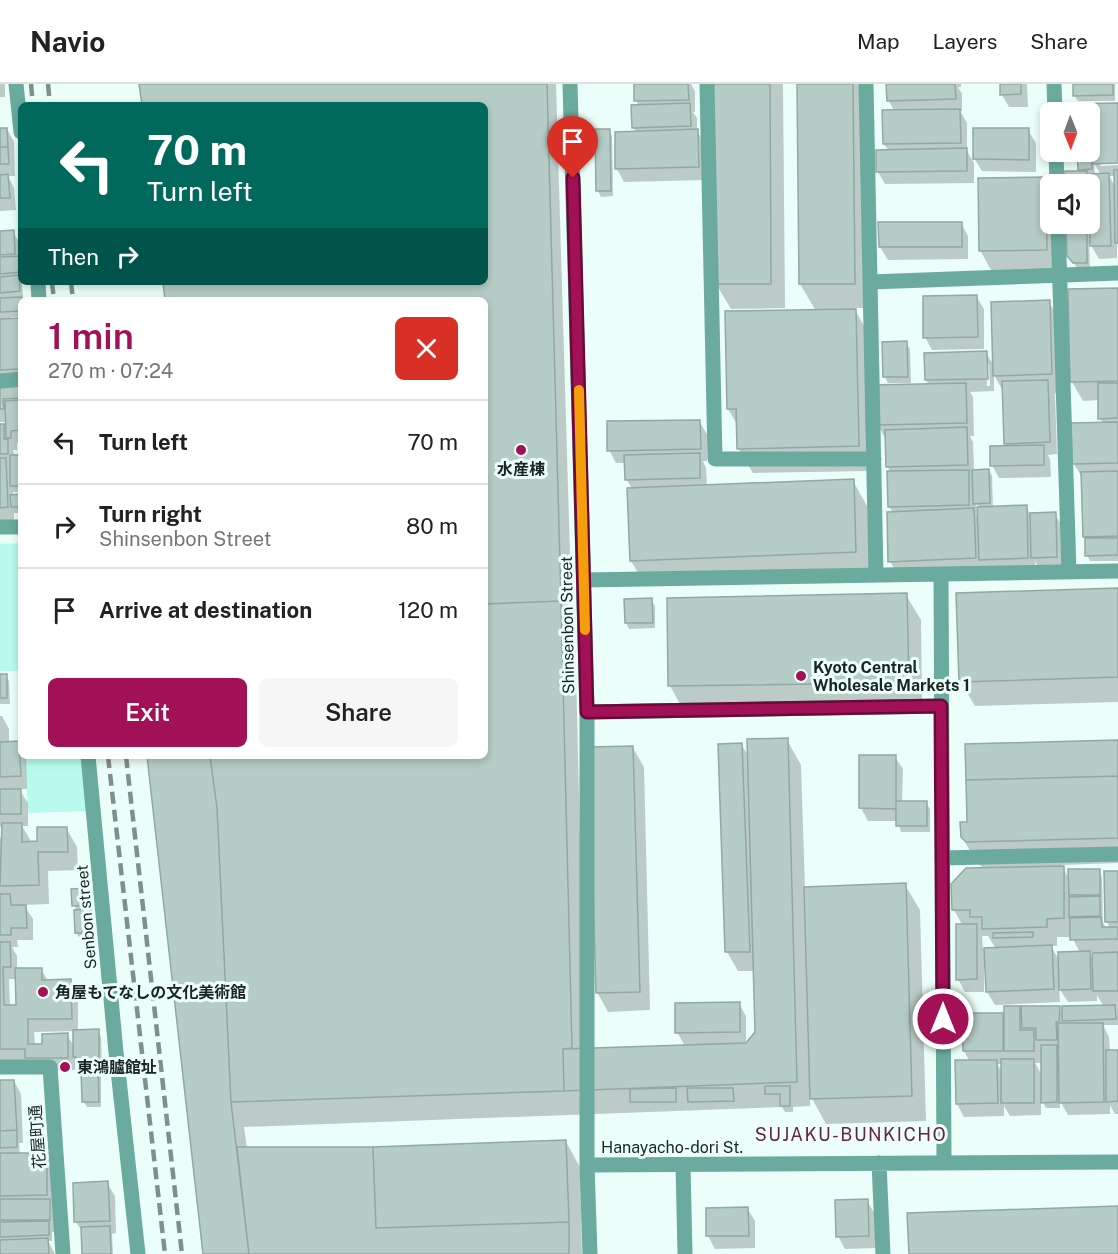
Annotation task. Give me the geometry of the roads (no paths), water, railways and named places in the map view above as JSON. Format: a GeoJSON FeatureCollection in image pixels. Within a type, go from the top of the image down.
{"type":"FeatureCollection","features":[{"type":"Feature","properties":{"kind":"street"},"geometry":{"type":"LineString","coordinates":[[15,84],[18,108]]}},
{"type":"Feature","properties":{"kind":"street","name":"Shinsenbon Street"},"geometry":{"type":"LineString","coordinates":[[570,84],[587,712],[587,1165]]}},
{"type":"Feature","properties":{"kind":"street"},"geometry":{"type":"LineString","coordinates":[[707,84],[715,459],[874,459]]}},
{"type":"Feature","properties":{"kind":"street"},"geometry":{"type":"LineString","coordinates":[[866,84],[876,575]]}},
{"type":"Feature","properties":{"kind":"street"},"geometry":{"type":"LineString","coordinates":[[1054,84],[1055,102]]}},
{"type":"Feature","properties":{"kind":"street"},"geometry":{"type":"LineString","coordinates":[[1058,234],[1069,572]]}},
{"type":"Feature","properties":{"kind":"street"},"geometry":{"type":"LineString","coordinates":[[870,282],[1118,273]]}},
{"type":"Feature","properties":{"kind":"street"},"geometry":{"type":"LineString","coordinates":[[0,381],[18,379]]}},
{"type":"Feature","properties":{"kind":"street"},"geometry":{"type":"LineString","coordinates":[[0,527],[18,527]]}},
{"type":"Feature","properties":{"kind":"street"},"geometry":{"type":"LineString","coordinates":[[584,580],[1118,571]]}},
{"type":"Feature","properties":{"kind":"street"},"geometry":{"type":"LineString","coordinates":[[941,575],[944,1163]]}},
{"type":"Feature","properties":{"kind":"street"},"geometry":{"type":"LineString","coordinates":[[587,712],[941,706]]}},
{"type":"Feature","properties":{"kind":"street","name":"Senbon street"},"geometry":{"type":"LineString","coordinates":[[88,759],[117,1064],[138,1254]]}},
{"type":"Feature","properties":{"kind":"street"},"geometry":{"type":"LineString","coordinates":[[942,858],[1118,854]]}},
{"type":"Feature","properties":{"kind":"street","name":"花屋町通"},"geometry":{"type":"LineString","coordinates":[[0,1067],[50,1067],[63,1254]]}},
{"type":"Feature","properties":{"kind":"street","name":"Hanayacho-dori St."},"geometry":{"type":"LineString","coordinates":[[587,1165],[1118,1162]]}},
{"type":"Feature","properties":{"kind":"street"},"geometry":{"type":"LineString","coordinates":[[879,1163],[883,1254]]}},
{"type":"Feature","properties":{"kind":"street"},"geometry":{"type":"LineString","coordinates":[[587,1165],[590,1254]]}},
{"type":"Feature","properties":{"kind":"street"},"geometry":{"type":"LineString","coordinates":[[683,1165],[685,1254]]}},
{"type":"Feature","properties":{"kind":"railway"},"geometry":{"type":"LineString","coordinates":[[31,84],[33,102]]}},
{"type":"Feature","properties":{"kind":"railway"},"geometry":{"type":"LineString","coordinates":[[48,84],[50,102]]}},
{"type":"Feature","properties":{"kind":"railway"},"geometry":{"type":"LineString","coordinates":[[52,285],[54,297]]}},
{"type":"Feature","properties":{"kind":"railway"},"geometry":{"type":"LineString","coordinates":[[71,285],[73,297]]}},
{"type":"Feature","properties":{"kind":"railway"},"geometry":{"type":"LineString","coordinates":[[108,759],[165,1254]]}},
{"type":"Feature","properties":{"kind":"railway"},"geometry":{"type":"LineString","coordinates":[[126,759],[182,1254]]}},
{"type":"Feature","properties":{"kind":"place","name":"水産棟"},"geometry":{"type":"Point","coordinates":[521,450]}},
{"type":"Feature","properties":{"kind":"place","name":"Kyoto Central Wholesale Markets 1"},"geometry":{"type":"Point","coordinates":[801,676]}},
{"type":"Feature","properties":{"kind":"place","name":"角屋もてなしの文化美術館"},"geometry":{"type":"Point","coordinates":[43,992]}},
{"type":"Feature","properties":{"kind":"place","name":"東鴻臚館址"},"geometry":{"type":"Point","coordinates":[65,1067]}},
{"type":"Feature","properties":{"kind":"district","name":"SUJAKU-BUNKICHO"},"geometry":{"type":"Point","coordinates":[851,1135]}}]}
